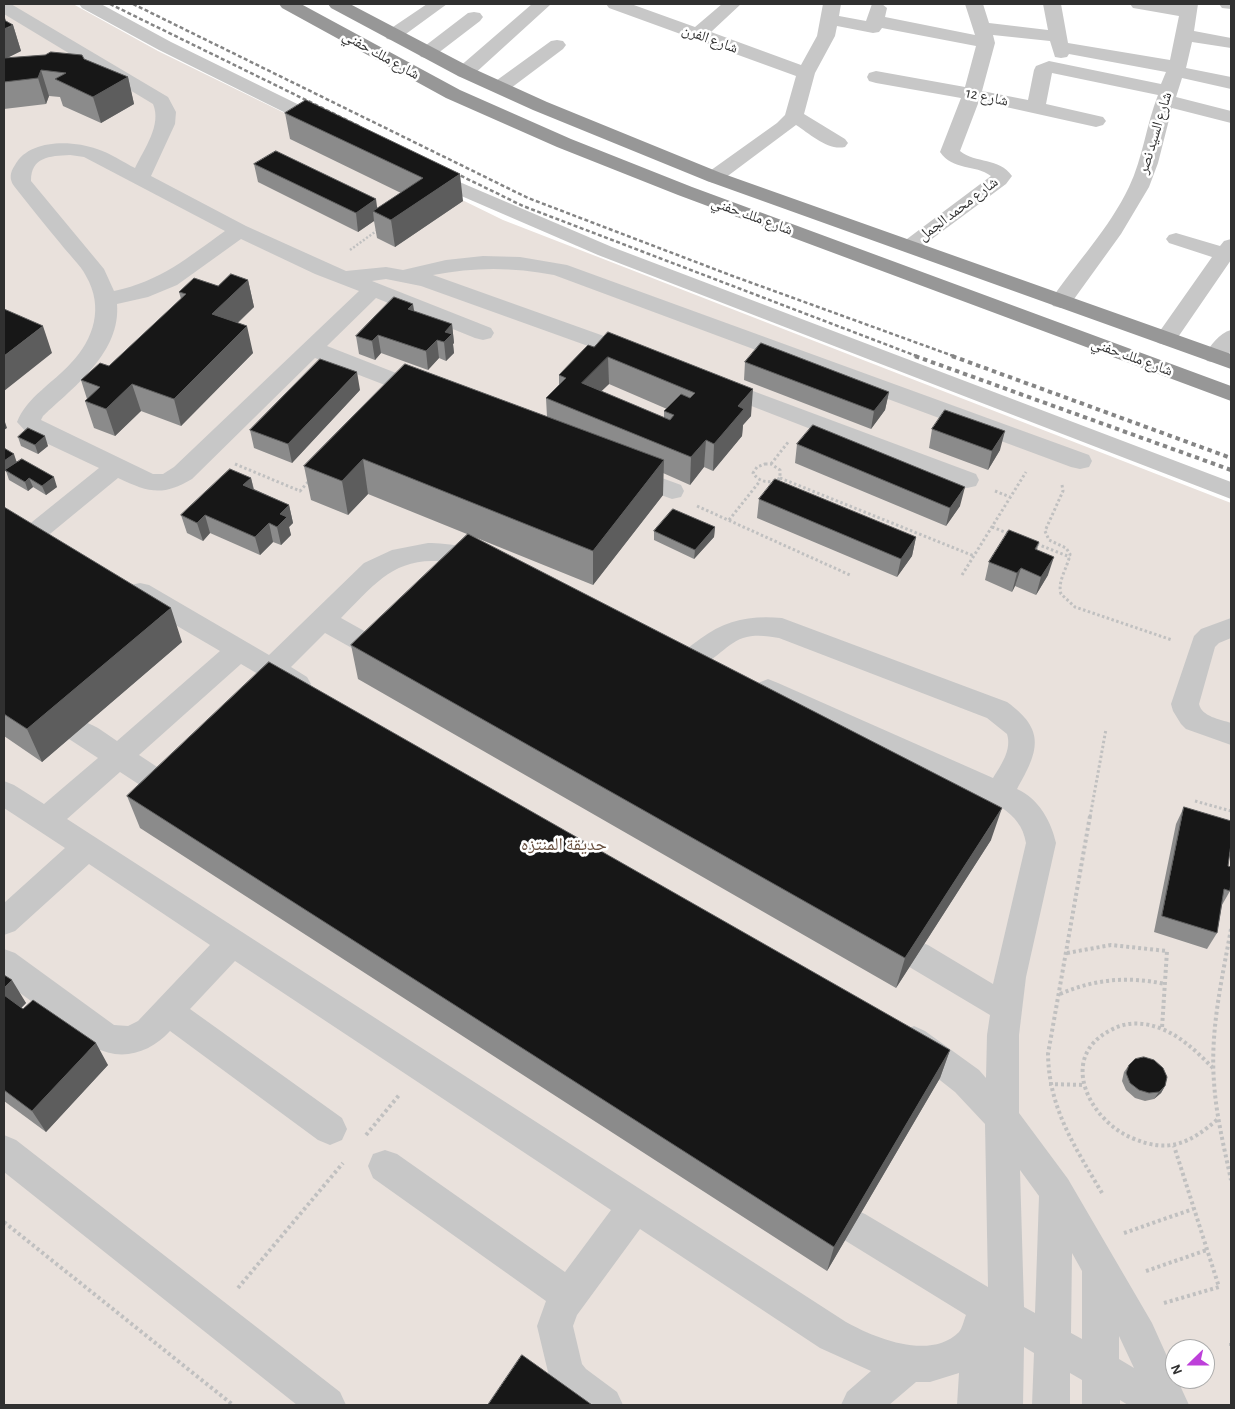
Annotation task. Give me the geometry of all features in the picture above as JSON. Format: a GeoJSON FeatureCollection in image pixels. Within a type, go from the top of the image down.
{"type":"FeatureCollection","features":[{"type":"Feature","properties":{"kind":"highway","name":"شارع ملك حفني"},"geometry":{"type":"LineString","coordinates":[[288,4],[453,94],[572,147],[1231,394]]}},
{"type":"Feature","properties":{"kind":"highway","name":"شارع ملك حفني"},"geometry":{"type":"LineString","coordinates":[[337,4],[465,72],[714,177],[1223,359]]}},
{"type":"Feature","properties":{"kind":"street"},"geometry":{"type":"LineString","coordinates":[[88,4],[174,50],[345,135]]}},
{"type":"Feature","properties":{"kind":"street"},"geometry":{"type":"LineString","coordinates":[[393,35],[438,4]]}},
{"type":"Feature","properties":{"kind":"street","name":"شارع الفرن"},"geometry":{"type":"LineString","coordinates":[[615,4],[663,14],[697,35],[806,73]]}},
{"type":"Feature","properties":{"kind":"street"},"geometry":{"type":"LineString","coordinates":[[697,35],[732,4]]}},
{"type":"Feature","properties":{"kind":"street"},"geometry":{"type":"LineString","coordinates":[[974,4],[984,35]]}},
{"type":"Feature","properties":{"kind":"street"},"geometry":{"type":"LineString","coordinates":[[1052,4],[1063,69]]}},
{"type":"Feature","properties":{"kind":"street"},"geometry":{"type":"LineString","coordinates":[[1139,4],[1189,8]]}},
{"type":"Feature","properties":{"kind":"street"},"geometry":{"type":"LineString","coordinates":[[465,72],[541,5]]}},
{"type":"Feature","properties":{"kind":"street"},"geometry":{"type":"LineString","coordinates":[[4,7],[161,101],[166,112],[165,124],[140,179]]}},
{"type":"Feature","properties":{"kind":"street","name":"شارع السيد نصر"},"geometry":{"type":"LineString","coordinates":[[1061,301],[1111,234],[1139,187],[1148,164],[1166,95],[1176,69],[1185,35],[1189,8]]}},
{"type":"Feature","properties":{"kind":"street"},"geometry":{"type":"LineString","coordinates":[[714,177],[784,127],[794,116],[806,73],[826,36],[830,11],[868,28],[875,27],[877,12],[984,35],[1058,42],[1231,83]]}},
{"type":"Feature","properties":{"kind":"street"},"geometry":{"type":"LineString","coordinates":[[427,53],[474,17]]}},
{"type":"Feature","properties":{"kind":"street","name":"شارع محمد الجمل"},"geometry":{"type":"LineString","coordinates":[[910,246],[1000,180],[1002,176],[993,168],[960,160],[953,157],[950,152],[972,94],[984,35]]}},
{"type":"Feature","properties":{"kind":"street"},"geometry":{"type":"LineString","coordinates":[[1185,35],[1231,43]]}},
{"type":"Feature","properties":{"kind":"street"},"geometry":{"type":"LineString","coordinates":[[500,88],[557,45]]}},
{"type":"Feature","properties":{"kind":"street"},"geometry":{"type":"LineString","coordinates":[[1036,107],[1044,70],[1053,67],[1166,95],[1231,117]]}},
{"type":"Feature","properties":{"kind":"street","name":"شارع 12"},"geometry":{"type":"LineString","coordinates":[[876,77],[972,94],[1096,121]]}},
{"type":"Feature","properties":{"kind":"street"},"geometry":{"type":"LineString","coordinates":[[794,116],[838,143]]}},
{"type":"Feature","properties":{"kind":"street"},"geometry":{"type":"LineString","coordinates":[[372,290],[176,478],[159,483],[150,483],[37,429],[29,422],[33,412],[89,358],[99,344],[108,314],[107,299],[103,286],[96,274],[22,182],[20,173],[24,164],[34,156],[48,151],[71,148],[90,153],[238,230],[333,274],[483,333]]}},
{"type":"Feature","properties":{"kind":"street"},"geometry":{"type":"LineString","coordinates":[[413,168],[519,216],[605,251],[1231,491]]}},
{"type":"Feature","properties":{"kind":"street"},"geometry":{"type":"LineString","coordinates":[[107,299],[140,292],[169,280],[238,230]]}},
{"type":"Feature","properties":{"kind":"street"},"geometry":{"type":"LineString","coordinates":[[1166,338],[1228,250],[1176,239]]}},
{"type":"Feature","properties":{"kind":"street"},"geometry":{"type":"LineString","coordinates":[[407,276],[456,264],[482,261],[534,264],[559,270],[1080,461]]}},
{"type":"Feature","properties":{"kind":"street"},"geometry":{"type":"LineString","coordinates":[[333,274],[407,276],[487,301],[651,361]]}},
{"type":"Feature","properties":{"kind":"street"},"geometry":{"type":"LineString","coordinates":[[1223,359],[1231,337]]}},
{"type":"Feature","properties":{"kind":"street"},"geometry":{"type":"LineString","coordinates":[[311,348],[446,401]]}},
{"type":"Feature","properties":{"kind":"street"},"geometry":{"type":"LineString","coordinates":[[697,378],[967,480]]}},
{"type":"Feature","properties":{"kind":"street"},"geometry":{"type":"LineString","coordinates":[[609,466],[672,491]]}},
{"type":"Feature","properties":{"kind":"street"},"geometry":{"type":"LineString","coordinates":[[61,547],[24,525],[116,467]]}},
{"type":"Feature","properties":{"kind":"street"},"geometry":{"type":"LineString","coordinates":[[272,669],[373,570],[386,562],[416,552],[448,552],[463,555],[508,575]]}},
{"type":"Feature","properties":{"kind":"street"},"geometry":{"type":"LineString","coordinates":[[120,581],[324,699]]}},
{"type":"Feature","properties":{"kind":"street"},"geometry":{"type":"LineString","coordinates":[[323,620],[384,654]]}},
{"type":"Feature","properties":{"kind":"street"},"geometry":{"type":"LineString","coordinates":[[694,658],[725,634],[738,628],[752,626],[782,628],[997,710],[1014,722],[1023,739],[1024,747],[1021,756],[999,794]]}},
{"type":"Feature","properties":{"kind":"street"},"geometry":{"type":"LineString","coordinates":[[1231,628],[1210,636],[1201,649],[1185,708],[1192,719],[1200,724],[1231,734]]}},
{"type":"Feature","properties":{"kind":"street"},"geometry":{"type":"LineString","coordinates":[[668,646],[721,670]]}},
{"type":"Feature","properties":{"kind":"street"},"geometry":{"type":"LineString","coordinates":[[46,820],[239,650]]}},
{"type":"Feature","properties":{"kind":"street"},"geometry":{"type":"LineString","coordinates":[[748,682],[999,794],[1023,808],[1034,818],[1039,830],[1041,843],[1005,1007],[993,1310],[1004,1405]]}},
{"type":"Feature","properties":{"kind":"street"},"geometry":{"type":"LineString","coordinates":[[78,731],[176,794]]}},
{"type":"Feature","properties":{"kind":"street"},"geometry":{"type":"LineString","coordinates":[[4,793],[858,1350],[909,1364],[935,1362],[960,1354],[979,1338],[993,1310]]}},
{"type":"Feature","properties":{"kind":"street"},"geometry":{"type":"LineString","coordinates":[[4,922],[87,846]]}},
{"type":"Feature","properties":{"kind":"street"},"geometry":{"type":"LineString","coordinates":[[4,963],[105,1037],[115,1041],[127,1041],[139,1038],[149,1031],[233,942]]}},
{"type":"Feature","properties":{"kind":"street"},"geometry":{"type":"LineString","coordinates":[[917,955],[1005,1007]]}},
{"type":"Feature","properties":{"kind":"street"},"geometry":{"type":"LineString","coordinates":[[168,1011],[330,1129]]}},
{"type":"Feature","properties":{"kind":"street"},"geometry":{"type":"LineString","coordinates":[[894,1028],[932,1053],[967,1081],[1002,1118],[1056,1191],[1139,1336],[1157,1403]]}},
{"type":"Feature","properties":{"kind":"street"},"geometry":{"type":"LineString","coordinates":[[4,1151],[327,1405]]}},
{"type":"Feature","properties":{"kind":"street"},"geometry":{"type":"LineString","coordinates":[[385,1166],[569,1296]]}},
{"type":"Feature","properties":{"kind":"street"},"geometry":{"type":"LineString","coordinates":[[1052,1405],[1056,1191]]}},
{"type":"Feature","properties":{"kind":"street"},"geometry":{"type":"LineString","coordinates":[[604,1405],[573,1382],[566,1372],[562,1361],[556,1326],[558,1316],[569,1296],[636,1205]]}},
{"type":"Feature","properties":{"kind":"street"},"geometry":{"type":"LineString","coordinates":[[854,1226],[993,1310],[1157,1403]]}},
{"type":"Feature","properties":{"kind":"street"},"geometry":{"type":"LineString","coordinates":[[1100,1267],[1101,1405]]}},
{"type":"Feature","properties":{"kind":"street"},"geometry":{"type":"LineString","coordinates":[[976,1405],[979,1338]]}},
{"type":"Feature","properties":{"kind":"street"},"geometry":{"type":"LineString","coordinates":[[864,1404],[909,1364]]}},
{"type":"Feature","properties":{"kind":"path"},"geometry":{"type":"LineString","coordinates":[[333,274],[384,224]]}},
{"type":"Feature","properties":{"kind":"path"},"geometry":{"type":"LineString","coordinates":[[962,576],[1041,447]]}},
{"type":"Feature","properties":{"kind":"path"},"geometry":{"type":"LineString","coordinates":[[205,451],[300,492],[313,477]]}},
{"type":"Feature","properties":{"kind":"path"},"geometry":{"type":"LineString","coordinates":[[780,478],[781,474],[777,466],[758,465],[753,473],[760,481],[771,482],[780,478],[974,556]]}},
{"type":"Feature","properties":{"kind":"path"},"geometry":{"type":"LineString","coordinates":[[729,520],[760,481]]}},
{"type":"Feature","properties":{"kind":"path"},"geometry":{"type":"LineString","coordinates":[[1060,483],[1063,491],[1045,535],[1048,540],[1066,548],[1070,557],[1058,585],[1060,593],[1066,601],[1075,607],[1201,649]]}},
{"type":"Feature","properties":{"kind":"path"},"geometry":{"type":"LineString","coordinates":[[694,504],[850,575]]}},
{"type":"Feature","properties":{"kind":"path"},"geometry":{"type":"LineString","coordinates":[[992,527],[1018,537]]}},
{"type":"Feature","properties":{"kind":"path"},"geometry":{"type":"LineString","coordinates":[[1036,544],[1070,557]]}},
{"type":"Feature","properties":{"kind":"path"},"geometry":{"type":"LineString","coordinates":[[1105,1199],[1059,1116],[1049,1084],[1048,1054],[1106,729]]}},
{"type":"Feature","properties":{"kind":"path"},"geometry":{"type":"LineString","coordinates":[[1195,801],[1231,811]]}},
{"type":"Feature","properties":{"kind":"path"},"geometry":{"type":"LineString","coordinates":[[1231,929],[1216,1020],[1213,1068],[1218,1118],[1231,1180]]}},
{"type":"Feature","properties":{"kind":"path"},"geometry":{"type":"LineString","coordinates":[[1067,953],[1111,945],[1167,951],[1162,1028]]}},
{"type":"Feature","properties":{"kind":"path"},"geometry":{"type":"LineString","coordinates":[[1059,994],[1078,985],[1120,977],[1142,978],[1165,984]]}},
{"type":"Feature","properties":{"kind":"path"},"geometry":{"type":"LineString","coordinates":[[1213,1068],[1195,1049],[1180,1037],[1162,1028],[1144,1024],[1126,1024],[1110,1029],[1096,1039],[1087,1052],[1083,1067],[1084,1085],[1091,1101],[1102,1118],[1118,1131],[1136,1141],[1156,1146],[1174,1146],[1192,1140],[1218,1118]]}},
{"type":"Feature","properties":{"kind":"path"},"geometry":{"type":"LineString","coordinates":[[360,1142],[423,1066]]}},
{"type":"Feature","properties":{"kind":"path"},"geometry":{"type":"LineString","coordinates":[[1049,1084],[1084,1085]]}},
{"type":"Feature","properties":{"kind":"path"},"geometry":{"type":"LineString","coordinates":[[1160,1295],[1164,1303],[1219,1287],[1174,1146]]}},
{"type":"Feature","properties":{"kind":"path"},"geometry":{"type":"LineString","coordinates":[[214,1317],[347,1157]]}},
{"type":"Feature","properties":{"kind":"path"},"geometry":{"type":"LineString","coordinates":[[1124,1233],[1193,1209]]}},
{"type":"Feature","properties":{"kind":"path"},"geometry":{"type":"LineString","coordinates":[[4,1222],[233,1405]]}},
{"type":"Feature","properties":{"kind":"path"},"geometry":{"type":"LineString","coordinates":[[1120,1224],[1129,1240]]}},
{"type":"Feature","properties":{"kind":"path"},"geometry":{"type":"LineString","coordinates":[[1146,1271],[1207,1250]]}},
{"type":"Feature","properties":{"kind":"path"},"geometry":{"type":"LineString","coordinates":[[1142,1263],[1151,1279]]}},
{"type":"Feature","properties":{"kind":"green space","name":"حديقة المنتزه"},"geometry":{"type":"Polygon","coordinates":[[[4,4],[73,4],[158,51],[503,220],[1231,503],[1231,1405],[4,1405],[4,4]]]}},
{"type":"Feature","properties":{"kind":"building"},"geometry":{"type":"Polygon","coordinates":[[[4,20],[13,25],[4,29],[4,20]]]}},
{"type":"Feature","properties":{"kind":"building"},"geometry":{"type":"Polygon","coordinates":[[[51,52],[82,55],[84,59],[128,77],[93,97],[55,79],[66,73],[41,70],[38,78],[4,82],[4,58],[45,55],[51,52]]]}},
{"type":"Feature","properties":{"kind":"building"},"geometry":{"type":"Polygon","coordinates":[[[306,100],[460,174],[391,220],[373,211],[423,178],[285,113],[306,100]]]}},
{"type":"Feature","properties":{"kind":"building"},"geometry":{"type":"Polygon","coordinates":[[[276,151],[376,199],[356,213],[254,164],[276,151]]]}},
{"type":"Feature","properties":{"kind":"building"},"geometry":{"type":"Polygon","coordinates":[[[231,274],[248,280],[212,314],[247,326],[174,399],[132,384],[106,409],[85,401],[100,387],[81,380],[100,363],[109,366],[186,294],[179,292],[194,278],[218,286],[231,274]]]}},
{"type":"Feature","properties":{"kind":"building"},"geometry":{"type":"Polygon","coordinates":[[[394,297],[413,304],[408,309],[452,324],[445,332],[452,334],[444,342],[437,340],[426,351],[378,335],[372,341],[356,336],[394,297]]]}},
{"type":"Feature","properties":{"kind":"building"},"geometry":{"type":"Polygon","coordinates":[[[4,309],[43,326],[4,356],[4,309]]]}},
{"type":"Feature","properties":{"kind":"building"},"geometry":{"type":"Polygon","coordinates":[[[608,332],[753,389],[738,406],[744,409],[714,444],[706,440],[691,457],[546,398],[566,378],[559,375],[588,345],[594,347],[608,332]],[[608,357],[582,383],[670,420],[674,415],[664,411],[681,394],[690,398],[695,393],[608,357]]]}},
{"type":"Feature","properties":{"kind":"building"},"geometry":{"type":"Polygon","coordinates":[[[761,343],[889,392],[874,411],[745,362],[761,343]]]}},
{"type":"Feature","properties":{"kind":"building"},"geometry":{"type":"Polygon","coordinates":[[[320,359],[357,372],[288,444],[250,430],[320,359]]]}},
{"type":"Feature","properties":{"kind":"building"},"geometry":{"type":"Polygon","coordinates":[[[405,364],[664,460],[593,551],[363,459],[342,481],[304,466],[405,364]]]}},
{"type":"Feature","properties":{"kind":"building"},"geometry":{"type":"Polygon","coordinates":[[[945,410],[1005,431],[992,451],[932,429],[945,410]]]}},
{"type":"Feature","properties":{"kind":"building"},"geometry":{"type":"Polygon","coordinates":[[[813,425],[965,487],[950,508],[797,444],[813,425]]]}},
{"type":"Feature","properties":{"kind":"building"},"geometry":{"type":"Polygon","coordinates":[[[28,428],[45,436],[35,445],[18,437],[28,428]]]}},
{"type":"Feature","properties":{"kind":"building"},"geometry":{"type":"Polygon","coordinates":[[[4,448],[14,454],[4,461],[4,448]]]}},
{"type":"Feature","properties":{"kind":"building"},"geometry":{"type":"Polygon","coordinates":[[[22,459],[54,477],[42,486],[29,478],[25,482],[5,470],[22,459]]]}},
{"type":"Feature","properties":{"kind":"building"},"geometry":{"type":"Polygon","coordinates":[[[230,469],[251,478],[243,485],[289,505],[280,514],[287,517],[277,527],[269,523],[255,537],[205,515],[197,523],[181,515],[230,469]]]}},
{"type":"Feature","properties":{"kind":"building"},"geometry":{"type":"Polygon","coordinates":[[[775,479],[916,537],[901,559],[759,499],[775,479]]]}},
{"type":"Feature","properties":{"kind":"building"},"geometry":{"type":"Polygon","coordinates":[[[4,507],[171,608],[27,729],[4,714],[4,507]]]}},
{"type":"Feature","properties":{"kind":"building"},"geometry":{"type":"Polygon","coordinates":[[[673,509],[715,527],[695,550],[654,531],[673,509]]]}},
{"type":"Feature","properties":{"kind":"building"},"geometry":{"type":"Polygon","coordinates":[[[1009,530],[1039,542],[1035,549],[1054,557],[1041,577],[1021,568],[1017,573],[989,562],[1009,530]]]}},
{"type":"Feature","properties":{"kind":"building"},"geometry":{"type":"Polygon","coordinates":[[[468,534],[1002,808],[905,958],[351,645],[468,534]]]}},
{"type":"Feature","properties":{"kind":"building"},"geometry":{"type":"Polygon","coordinates":[[[269,662],[950,1050],[834,1247],[127,796],[269,662]]]}},
{"type":"Feature","properties":{"kind":"building"},"geometry":{"type":"Polygon","coordinates":[[[1184,807],[1231,821],[1231,844],[1228,866],[1231,867],[1230,891],[1224,889],[1217,933],[1162,916],[1184,807]]]}},
{"type":"Feature","properties":{"kind":"building"},"geometry":{"type":"Polygon","coordinates":[[[4,975],[12,980],[4,988],[4,975]]]}},
{"type":"Feature","properties":{"kind":"building"},"geometry":{"type":"Polygon","coordinates":[[[4,995],[23,1009],[33,1000],[96,1043],[32,1111],[4,1090],[4,995]]]}},
{"type":"Feature","properties":{"kind":"building"},"geometry":{"type":"Polygon","coordinates":[[[1144,1057],[1154,1060],[1163,1068],[1167,1077],[1165,1086],[1159,1092],[1149,1093],[1139,1090],[1130,1083],[1126,1073],[1129,1065],[1135,1059],[1144,1057]]]}},
{"type":"Feature","properties":{"kind":"building"},"geometry":{"type":"Polygon","coordinates":[[[522,1355],[592,1405],[488,1405],[522,1355]]]}},
{"type":"Feature","properties":{"kind":"railway"},"geometry":{"type":"LineString","coordinates":[[110,4],[359,126]]}},
{"type":"Feature","properties":{"kind":"railway"},"geometry":{"type":"LineString","coordinates":[[133,4],[528,198],[730,275],[956,357]]}},
{"type":"Feature","properties":{"kind":"railway"},"geometry":{"type":"LineString","coordinates":[[449,170],[523,206],[919,357]]}},
{"type":"Feature","properties":{"kind":"railway"},"geometry":{"type":"LineString","coordinates":[[915,356],[1231,470]]}},
{"type":"Feature","properties":{"kind":"railway"},"geometry":{"type":"LineString","coordinates":[[952,356],[1231,458]]}}]}
